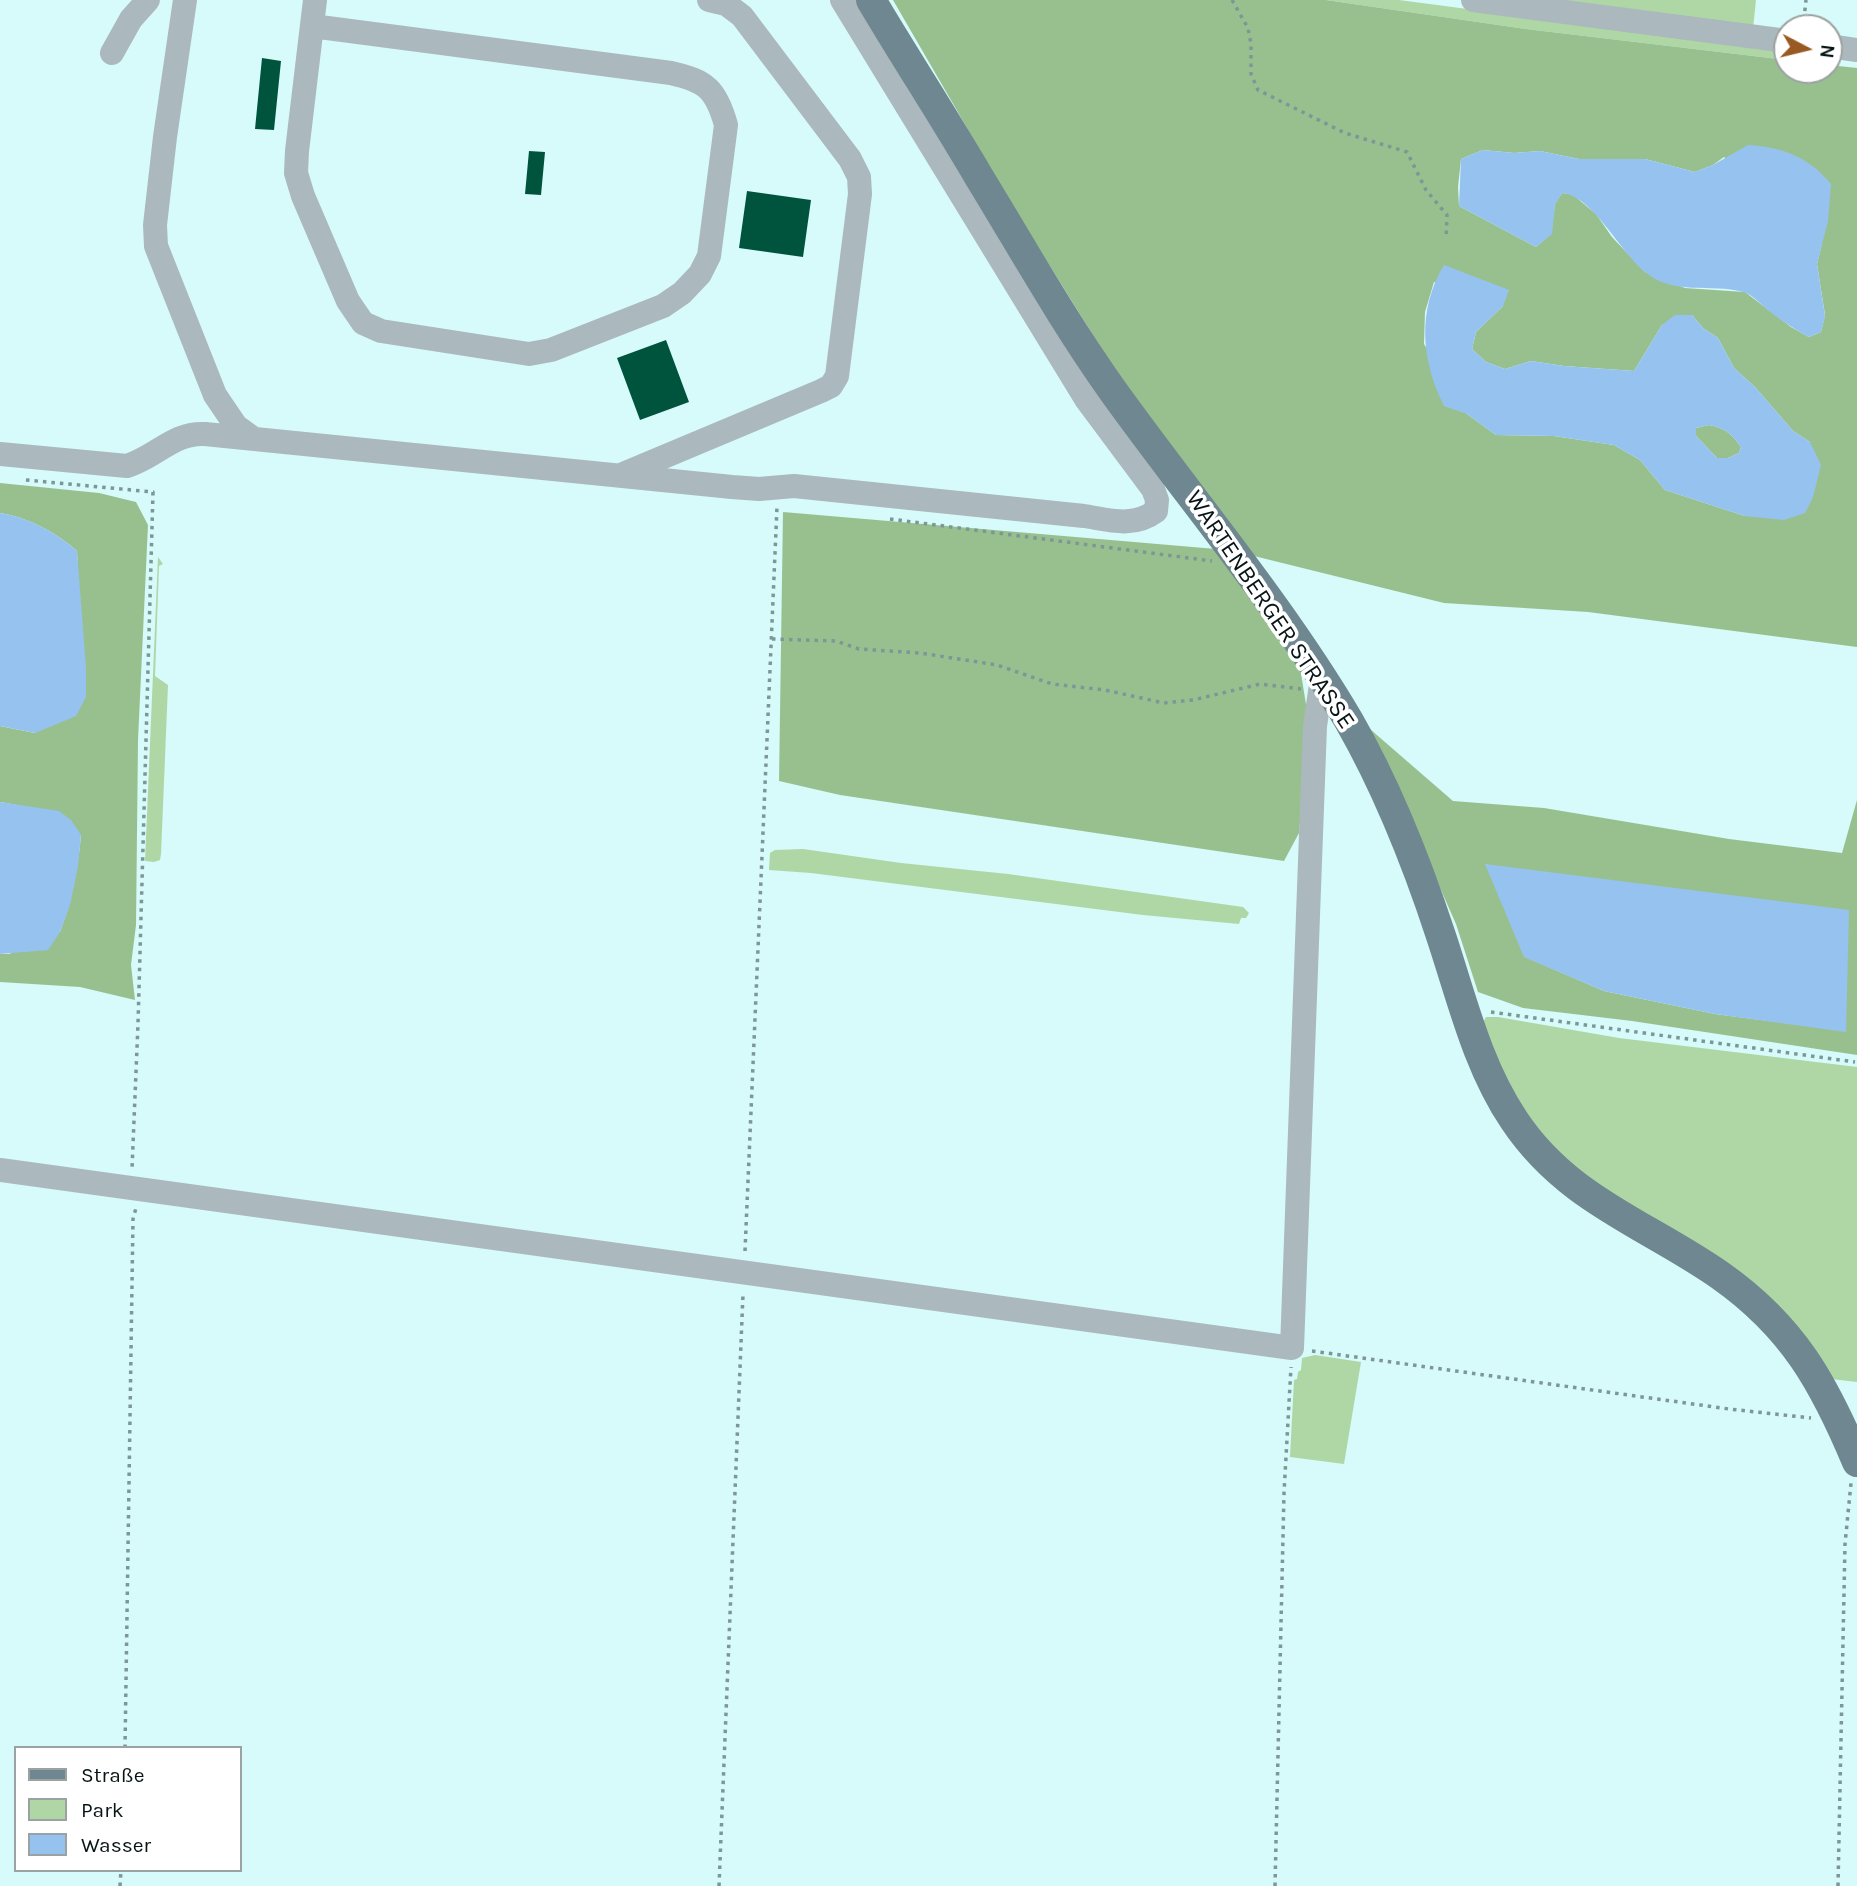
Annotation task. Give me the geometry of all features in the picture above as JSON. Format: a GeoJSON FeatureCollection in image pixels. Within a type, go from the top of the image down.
{"type":"FeatureCollection","features":[{"type":"Feature","properties":{"kind":"main road","name":"WARTENBERGER STRASSE"},"geometry":{"type":"LineString","coordinates":[[871,0],[1094,363],[1246,566],[1321,686],[1350,724],[1375,772],[1419,871],[1464,1008],[1498,1094],[1534,1147],[1582,1191],[1692,1258],[1745,1294],[1769,1316],[1804,1356],[1840,1421],[1857,1462]]}},
{"type":"Feature","properties":{"kind":"street"},"geometry":{"type":"LineString","coordinates":[[112,53],[131,19],[148,0]]}},
{"type":"Feature","properties":{"kind":"street"},"geometry":{"type":"LineString","coordinates":[[185,0],[164,137],[155,225],[156,246],[215,395],[226,415],[254,439]]}},
{"type":"Feature","properties":{"kind":"street"},"geometry":{"type":"LineString","coordinates":[[312,26],[671,72],[697,79],[710,90],[721,106],[726,125],[709,256],[700,274],[682,293],[663,306],[567,344],[530,354],[381,331],[363,323],[348,301],[303,196],[296,173],[297,151],[315,0]]}},
{"type":"Feature","properties":{"kind":"street"},"geometry":{"type":"LineString","coordinates":[[619,476],[821,391],[831,386],[838,376],[860,194],[859,177],[850,159],[743,16],[726,4],[709,0]]}},
{"type":"Feature","properties":{"kind":"street"},"geometry":{"type":"LineString","coordinates":[[0,454],[127,466],[142,461],[190,433],[759,489],[794,486],[1130,523],[1145,519],[1156,511],[1157,500],[1153,489],[1086,400],[842,0]]}},
{"type":"Feature","properties":{"kind":"street"},"geometry":{"type":"LineString","coordinates":[[1473,0],[1773,39]]}},
{"type":"Feature","properties":{"kind":"street"},"geometry":{"type":"LineString","coordinates":[[0,1170],[1292,1348],[1315,726],[1321,686]]}},
{"type":"Feature","properties":{"kind":"path"},"geometry":{"type":"LineString","coordinates":[[1232,0],[1248,28],[1251,74],[1258,90],[1345,134],[1407,152],[1426,190],[1447,215],[1446,239]]}},
{"type":"Feature","properties":{"kind":"path"},"geometry":{"type":"LineString","coordinates":[[14,478],[153,492],[131,1164],[136,1200],[133,1219],[125,1746]]}},
{"type":"Feature","properties":{"kind":"path"},"geometry":{"type":"LineString","coordinates":[[719,1886],[740,1321],[745,1274],[778,504]]}},
{"type":"Feature","properties":{"kind":"path"},"geometry":{"type":"LineString","coordinates":[[888,519],[1246,566]]}},
{"type":"Feature","properties":{"kind":"path"},"geometry":{"type":"LineString","coordinates":[[772,639],[836,641],[859,649],[920,653],[997,665],[1052,684],[1104,690],[1164,703],[1193,700],[1260,684],[1321,686]]}},
{"type":"Feature","properties":{"kind":"path"},"geometry":{"type":"LineString","coordinates":[[1464,1008],[1855,1062]]}},
{"type":"Feature","properties":{"kind":"path"},"geometry":{"type":"LineString","coordinates":[[1275,1886],[1284,1493],[1292,1348],[1729,1409],[1840,1421]]}},
{"type":"Feature","properties":{"kind":"path"},"geometry":{"type":"LineString","coordinates":[[1838,1886],[1845,1544],[1849,1486],[1857,1462]]}},
{"type":"Feature","properties":{"kind":"green space"},"geometry":{"type":"Polygon","coordinates":[[[893,0],[1326,0],[1526,29],[1773,58],[1773,84],[1843,84],[1843,66],[1857,68],[1857,647],[1588,612],[1444,603],[1254,556],[1129,393],[1007,197],[893,0]],[[1483,150],[1461,159],[1459,206],[1536,247],[1551,234],[1555,204],[1562,193],[1572,194],[1596,214],[1612,237],[1645,272],[1685,288],[1745,292],[1791,327],[1809,337],[1821,332],[1825,315],[1817,264],[1822,243],[1724,157],[1695,172],[1645,159],[1579,159],[1540,151],[1514,153],[1483,150]],[[1434,282],[1425,312],[1424,344],[1467,414],[1496,435],[1554,436],[1614,445],[1640,460],[1665,490],[1745,516],[1810,442],[1793,431],[1755,387],[1734,368],[1718,338],[1703,328],[1692,315],[1662,325],[1634,371],[1531,361],[1505,369],[1486,362],[1472,349],[1476,332],[1503,306],[1434,282]]]}},
{"type":"Feature","properties":{"kind":"green space"},"geometry":{"type":"Polygon","coordinates":[[[1326,0],[1399,0],[1773,49],[1773,58],[1526,29],[1326,0]]]}},
{"type":"Feature","properties":{"kind":"green space"},"geometry":{"type":"Polygon","coordinates":[[[1541,0],[1756,0],[1753,29],[1541,0]]]}},
{"type":"Feature","properties":{"kind":"green space"},"geometry":{"type":"Polygon","coordinates":[[[1709,425],[1731,435],[1741,447],[1739,453],[1728,458],[1717,458],[1696,436],[1696,428],[1709,425]]]}},
{"type":"Feature","properties":{"kind":"green space"},"geometry":{"type":"Polygon","coordinates":[[[0,483],[99,493],[136,502],[148,525],[138,740],[136,925],[131,965],[135,1000],[80,987],[0,982],[0,954],[9,954],[60,932],[74,884],[81,835],[28,807],[0,802],[0,726],[35,733],[79,592],[77,551],[41,527],[0,513],[0,483]]]}},
{"type":"Feature","properties":{"kind":"green space"},"geometry":{"type":"Polygon","coordinates":[[[783,512],[1216,549],[1298,655],[1310,729],[1299,833],[1284,861],[840,795],[779,781],[783,512]]]}},
{"type":"Feature","properties":{"kind":"green space"},"geometry":{"type":"Polygon","coordinates":[[[158,557],[163,564],[159,566],[155,676],[168,685],[161,854],[160,860],[154,862],[145,861],[158,557]]]}},
{"type":"Feature","properties":{"kind":"green space"},"geometry":{"type":"Polygon","coordinates":[[[1363,723],[1453,801],[1544,808],[1729,839],[1842,853],[1857,800],[1857,1055],[1632,1021],[1523,1008],[1478,992],[1456,924],[1403,804],[1363,723]],[[1486,864],[1525,957],[1604,991],[1715,1014],[1846,1031],[1486,864]]]}},
{"type":"Feature","properties":{"kind":"green space"},"geometry":{"type":"Polygon","coordinates":[[[803,849],[1243,907],[1249,913],[1246,918],[1241,918],[1239,924],[769,870],[770,853],[775,850],[803,849]]]}},
{"type":"Feature","properties":{"kind":"green space"},"geometry":{"type":"Polygon","coordinates":[[[1486,1017],[1619,1038],[1857,1067],[1857,1382],[1831,1379],[1579,1176],[1515,1102],[1482,1024],[1486,1017]]]}},
{"type":"Feature","properties":{"kind":"green space"},"geometry":{"type":"Polygon","coordinates":[[[1315,1355],[1361,1362],[1344,1464],[1290,1457],[1294,1380],[1301,1370],[1302,1358],[1315,1355]]]}},
{"type":"Feature","properties":{"kind":"water"},"geometry":{"type":"Polygon","coordinates":[[[1748,145],[1772,148],[1794,155],[1814,167],[1831,184],[1828,221],[1817,264],[1825,316],[1821,332],[1809,337],[1743,292],[1680,287],[1656,279],[1636,263],[1595,214],[1573,196],[1562,193],[1555,205],[1552,234],[1536,247],[1459,206],[1461,159],[1483,150],[1514,153],[1540,151],[1579,159],[1645,159],[1695,172],[1748,145]]]}},
{"type":"Feature","properties":{"kind":"water"},"geometry":{"type":"Polygon","coordinates":[[[1444,265],[1509,290],[1503,306],[1476,332],[1472,349],[1486,362],[1505,369],[1531,361],[1634,371],[1662,325],[1675,315],[1692,315],[1703,328],[1718,338],[1734,368],[1755,387],[1793,431],[1810,442],[1821,465],[1813,497],[1805,513],[1784,520],[1745,516],[1665,490],[1640,460],[1614,445],[1554,436],[1496,435],[1467,414],[1444,406],[1430,371],[1425,335],[1429,300],[1444,265]],[[1715,426],[1696,428],[1696,436],[1717,458],[1728,458],[1739,453],[1741,447],[1734,438],[1715,426]]]}},
{"type":"Feature","properties":{"kind":"water"},"geometry":{"type":"Polygon","coordinates":[[[0,513],[41,527],[77,551],[86,697],[76,716],[35,733],[0,726],[0,513]]]}},
{"type":"Feature","properties":{"kind":"water"},"geometry":{"type":"Polygon","coordinates":[[[0,802],[59,811],[71,820],[81,835],[70,905],[60,932],[48,950],[0,954],[0,802]]]}},
{"type":"Feature","properties":{"kind":"water"},"geometry":{"type":"Polygon","coordinates":[[[1485,864],[1849,910],[1846,1032],[1715,1014],[1604,991],[1524,957],[1485,864]]]}},
{"type":"Feature","properties":{"kind":"building"},"geometry":{"type":"Polygon","coordinates":[[[262,58],[281,61],[274,130],[255,129],[262,58]]]}},
{"type":"Feature","properties":{"kind":"building"},"geometry":{"type":"Polygon","coordinates":[[[529,151],[545,152],[541,195],[525,194],[529,151]]]}},
{"type":"Feature","properties":{"kind":"building"},"geometry":{"type":"Polygon","coordinates":[[[747,191],[811,200],[803,257],[739,248],[747,191]]]}},
{"type":"Feature","properties":{"kind":"building"},"geometry":{"type":"Polygon","coordinates":[[[666,340],[689,402],[640,420],[617,358],[666,340]]]}}]}
